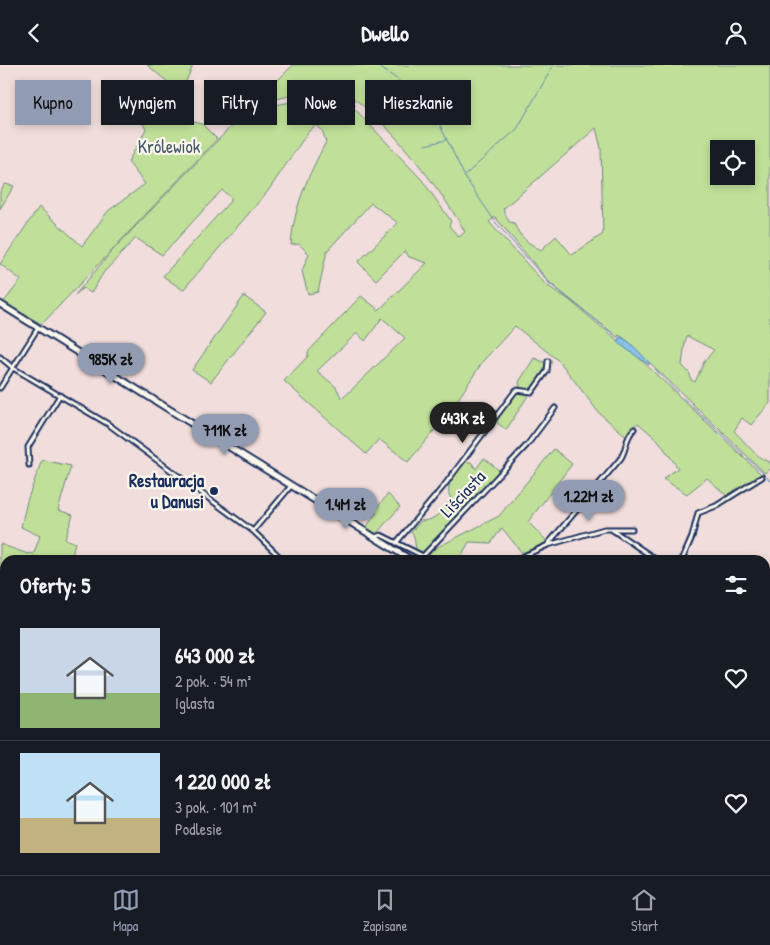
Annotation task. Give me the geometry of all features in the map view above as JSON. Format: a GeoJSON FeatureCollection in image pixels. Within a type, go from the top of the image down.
{"type":"FeatureCollection","features":[{"type":"Feature","properties":{"kind":"street"},"geometry":{"type":"LineString","coordinates":[[0,304],[292,484],[403,555]]}},
{"type":"Feature","properties":{"kind":"street"},"geometry":{"type":"LineString","coordinates":[[0,388],[38,328]]}},
{"type":"Feature","properties":{"kind":"street"},"geometry":{"type":"LineString","coordinates":[[0,357],[13,368],[108,424],[253,531],[278,555]]}},
{"type":"Feature","properties":{"kind":"street"},"geometry":{"type":"LineString","coordinates":[[396,543],[443,487],[516,390],[532,392],[547,371],[548,361]]}},
{"type":"Feature","properties":{"kind":"street"},"geometry":{"type":"LineString","coordinates":[[29,465],[28,447],[60,395]]}},
{"type":"Feature","properties":{"kind":"street","name":"Liściasta"},"geometry":{"type":"LineString","coordinates":[[424,555],[527,445],[555,408]]}},
{"type":"Feature","properties":{"kind":"street"},"geometry":{"type":"LineString","coordinates":[[548,545],[621,459],[626,448],[627,437],[634,429]]}},
{"type":"Feature","properties":{"kind":"street"},"geometry":{"type":"LineString","coordinates":[[684,555],[692,537],[698,513],[716,506],[762,477]]}},
{"type":"Feature","properties":{"kind":"street"},"geometry":{"type":"LineString","coordinates":[[253,531],[292,484]]}},
{"type":"Feature","properties":{"kind":"street"},"geometry":{"type":"LineString","coordinates":[[612,529],[650,555]]}},
{"type":"Feature","properties":{"kind":"street"},"geometry":{"type":"LineString","coordinates":[[526,555],[548,545],[592,531],[632,529]]}},
{"type":"Feature","properties":{"kind":"street","name":"Liściasta"},"geometry":{"type":"LineString","coordinates":[[375,537],[381,535],[421,555]]}},
{"type":"Feature","properties":{"kind":"green space"},"geometry":{"type":"Polygon","coordinates":[[[147,65],[193,65],[187,80],[165,80],[147,65]]]}},
{"type":"Feature","properties":{"kind":"green space"},"geometry":{"type":"Polygon","coordinates":[[[293,65],[770,65],[770,403],[751,425],[742,418],[734,431],[755,453],[770,462],[770,468],[765,473],[624,338],[619,335],[617,337],[550,283],[495,217],[489,222],[546,285],[568,299],[640,359],[762,475],[716,504],[726,495],[707,478],[687,494],[663,479],[678,468],[658,440],[638,423],[625,435],[599,413],[560,362],[515,326],[483,361],[449,413],[408,462],[379,439],[366,454],[284,381],[308,356],[308,352],[361,296],[379,310],[427,263],[409,257],[405,251],[376,280],[358,262],[398,223],[371,203],[327,251],[318,292],[308,294],[302,271],[309,254],[299,244],[291,245],[295,217],[303,192],[326,142],[322,130],[316,125],[355,125],[355,109],[365,120],[365,125],[370,125],[422,180],[451,221],[449,226],[459,237],[465,232],[456,216],[427,175],[384,125],[471,125],[471,80],[365,80],[365,108],[355,100],[355,80],[287,80],[287,96],[277,99],[277,81],[293,65]],[[596,128],[503,209],[509,222],[514,223],[528,242],[541,250],[556,236],[572,255],[603,234],[601,148],[596,128]],[[382,318],[365,341],[357,333],[317,371],[336,387],[342,399],[405,338],[382,318]],[[687,336],[682,365],[690,374],[691,380],[695,382],[704,362],[714,350],[687,336]]]}},
{"type":"Feature","properties":{"kind":"green space"},"geometry":{"type":"Polygon","coordinates":[[[287,103],[287,125],[316,125],[308,132],[268,191],[183,290],[163,276],[232,199],[222,190],[162,255],[136,238],[104,272],[91,293],[83,288],[75,295],[113,250],[232,125],[277,125],[277,105],[287,103]]]}},
{"type":"Feature","properties":{"kind":"green space","name":"Królewiok"},"geometry":{"type":"Polygon","coordinates":[[[194,122],[202,124],[217,139],[42,324],[3,303],[21,280],[0,264],[39,207],[82,246],[108,211],[145,184],[128,162],[146,129],[143,125],[194,125],[194,122]]]}},
{"type":"Feature","properties":{"kind":"green space"},"geometry":{"type":"Polygon","coordinates":[[[5,184],[14,186],[0,209],[0,192],[5,184]]]}},
{"type":"Feature","properties":{"kind":"green space"},"geometry":{"type":"Polygon","coordinates":[[[244,296],[266,312],[211,382],[192,370],[244,296]]]}},
{"type":"Feature","properties":{"kind":"green space"},"geometry":{"type":"Polygon","coordinates":[[[534,358],[547,365],[533,387],[526,390],[520,387],[519,382],[534,358]]]}},
{"type":"Feature","properties":{"kind":"green space"},"geometry":{"type":"Polygon","coordinates":[[[521,391],[529,394],[506,430],[495,421],[516,392],[521,391]]]}},
{"type":"Feature","properties":{"kind":"green space"},"geometry":{"type":"Polygon","coordinates":[[[554,449],[572,464],[528,522],[546,540],[546,543],[522,553],[502,528],[491,543],[469,542],[462,555],[430,555],[432,550],[499,516],[554,449]]]}},
{"type":"Feature","properties":{"kind":"green space"},"geometry":{"type":"Polygon","coordinates":[[[484,458],[500,471],[422,553],[416,550],[414,536],[411,532],[421,521],[435,517],[445,507],[451,499],[449,489],[452,479],[462,466],[466,462],[471,462],[476,469],[484,458]]]}},
{"type":"Feature","properties":{"kind":"green space"},"geometry":{"type":"Polygon","coordinates":[[[42,460],[71,466],[58,510],[73,515],[65,539],[75,543],[72,555],[0,555],[0,544],[28,554],[34,553],[40,536],[21,527],[27,501],[42,460]]]}},
{"type":"Feature","properties":{"kind":"green space"},"geometry":{"type":"Polygon","coordinates":[[[388,494],[400,507],[376,534],[366,528],[376,513],[375,510],[388,494]]]}},
{"type":"Feature","properties":{"kind":"water"},"geometry":{"type":"Polygon","coordinates":[[[619,337],[631,344],[649,362],[649,365],[618,343],[619,337]]]}},
{"type":"Feature","properties":{"kind":"waterway"},"geometry":{"type":"LineString","coordinates":[[376,65],[397,79],[435,115],[464,175]]}},
{"type":"Feature","properties":{"kind":"waterway"},"geometry":{"type":"LineString","coordinates":[[553,66],[517,129],[464,176],[496,223],[550,284],[614,334]]}},
{"type":"Feature","properties":{"kind":"waterway"},"geometry":{"type":"LineString","coordinates":[[425,145],[446,140]]}},
{"type":"Feature","properties":{"kind":"waterway"},"geometry":{"type":"LineString","coordinates":[[655,369],[677,392]]}},
{"type":"Feature","properties":{"kind":"waterway"},"geometry":{"type":"LineString","coordinates":[[683,398],[763,473]]}},
{"type":"Feature","properties":{"kind":"waterway"},"geometry":{"type":"LineString","coordinates":[[767,477],[770,481]]}},
{"type":"Feature","properties":{"kind":"place","name":"Restauracja u Danusi"},"geometry":{"type":"Point","coordinates":[214,491]}}]}
